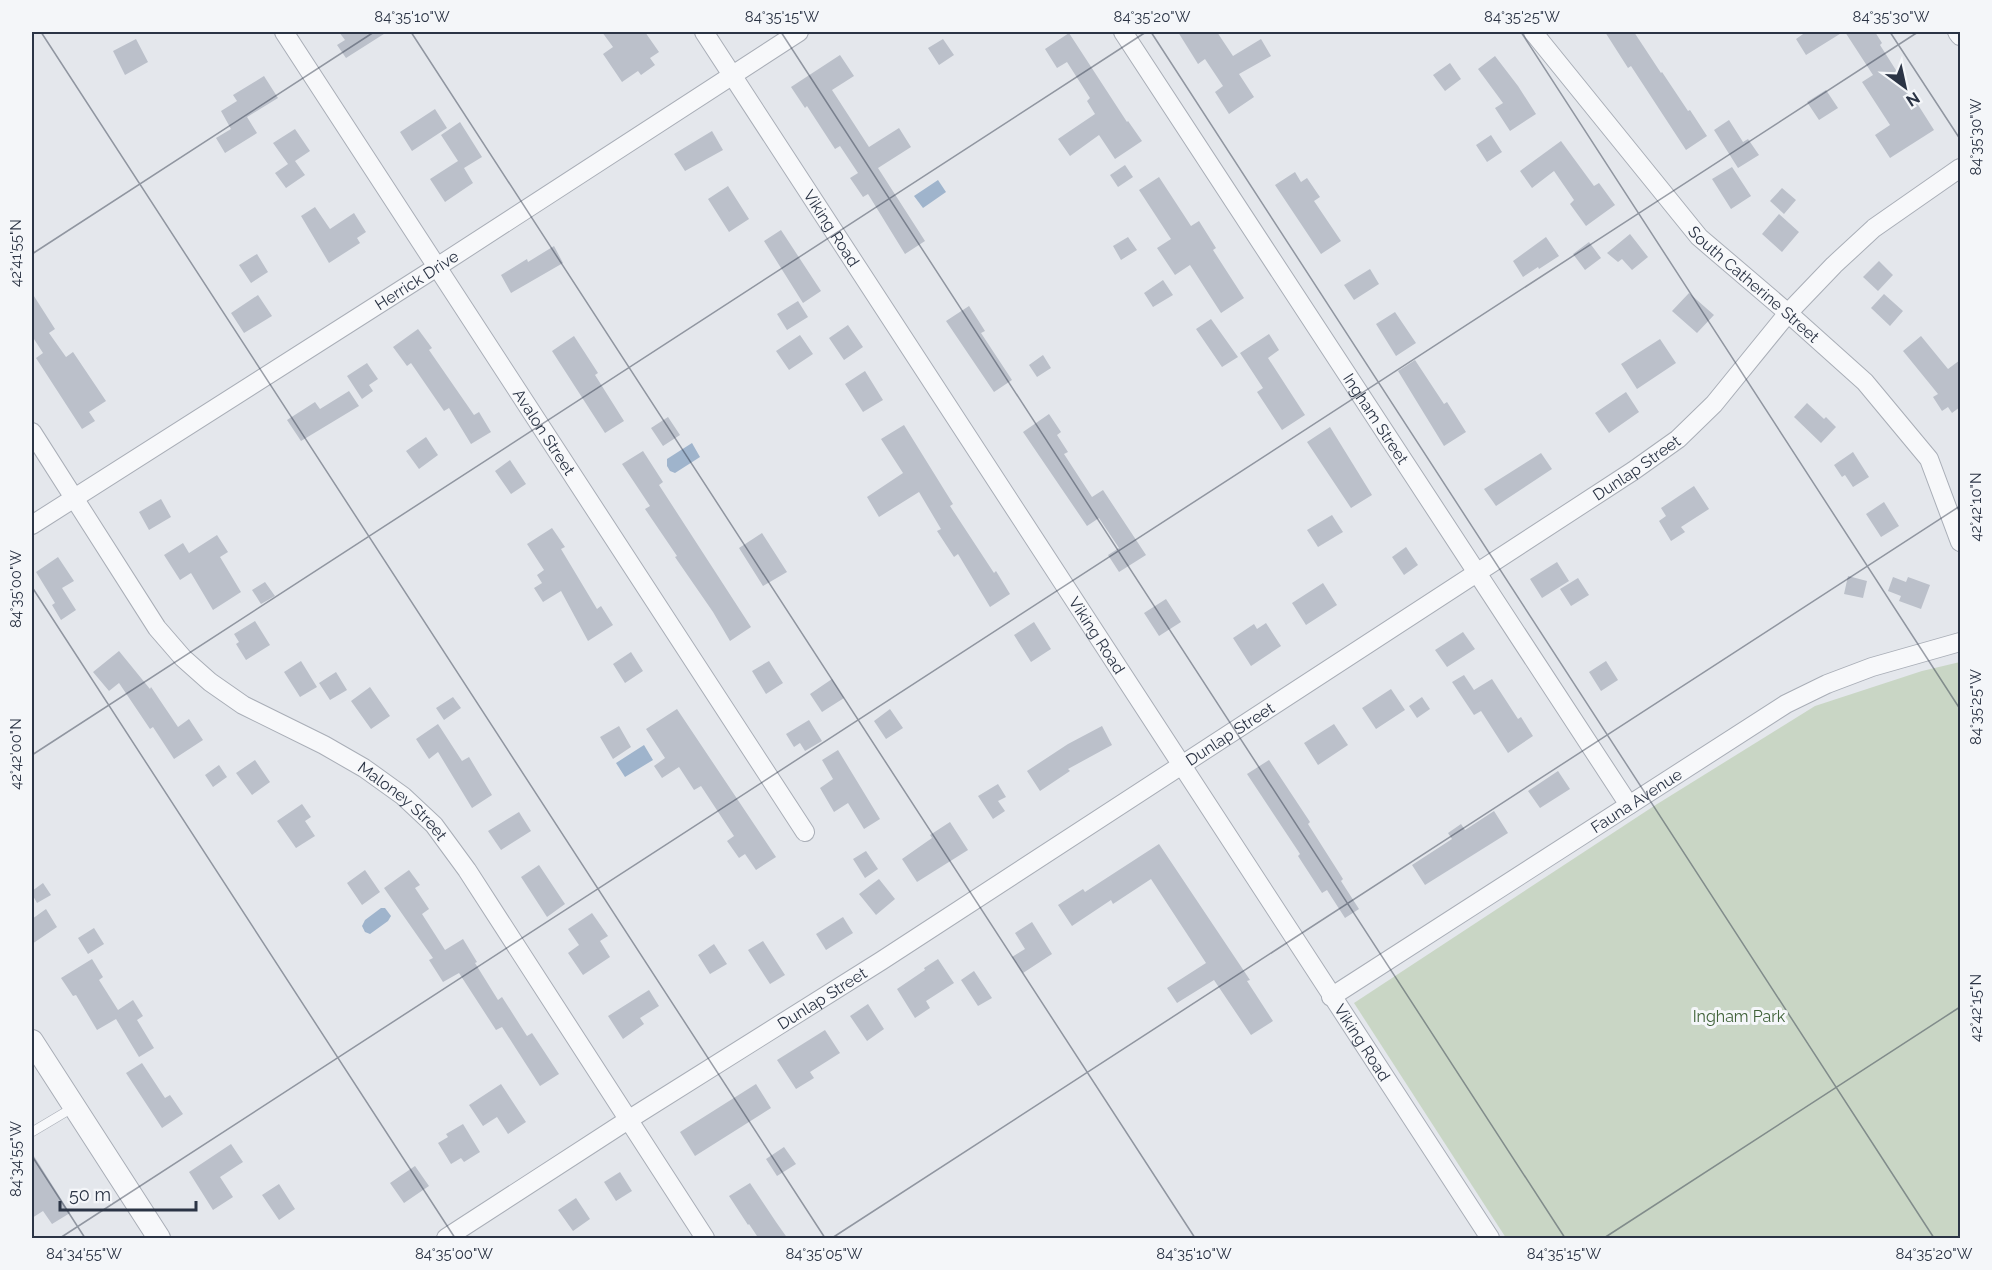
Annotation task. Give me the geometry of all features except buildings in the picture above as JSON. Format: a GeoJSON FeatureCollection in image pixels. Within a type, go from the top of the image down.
{"type":"FeatureCollection","features":[{"type":"Feature","properties":{"kind":"street","name":"Avalon Street"},"geometry":{"type":"LineString","coordinates":[[284,32],[805,832]]}},
{"type":"Feature","properties":{"kind":"street","name":"Viking Road"},"geometry":{"type":"LineString","coordinates":[[704,32],[1490,1239]]}},
{"type":"Feature","properties":{"kind":"street","name":"Herrick Drive"},"geometry":{"type":"LineString","coordinates":[[32,525],[437,267],[799,32]]}},
{"type":"Feature","properties":{"kind":"street","name":"Ingham Street"},"geometry":{"type":"LineString","coordinates":[[1123,32],[1629,805]]}},
{"type":"Feature","properties":{"kind":"street","name":"South Catherine Street"},"geometry":{"type":"LineString","coordinates":[[1533,32],[1699,237],[1865,382],[1929,459],[1960,542]]}},
{"type":"Feature","properties":{"kind":"street"},"geometry":{"type":"LineString","coordinates":[[1958,32],[1960,36]]}},
{"type":"Feature","properties":{"kind":"street","name":"Dunlap Street"},"geometry":{"type":"LineString","coordinates":[[446,1239],[628,1120],[881,961],[1633,471],[1678,439],[1714,404],[1788,313],[1834,265],[1874,228],[1960,168]]}},
{"type":"Feature","properties":{"kind":"street","name":"Maloney Street"},"geometry":{"type":"LineString","coordinates":[[32,432],[157,628],[183,658],[210,682],[243,705],[324,745],[364,768],[403,796],[434,825],[467,870],[705,1239]]}},
{"type":"Feature","properties":{"kind":"street","name":"Fauna Avenue"},"geometry":{"type":"LineString","coordinates":[[1331,997],[1786,704],[1827,684],[1872,667],[1960,642]]}},
{"type":"Feature","properties":{"kind":"street"},"geometry":{"type":"LineString","coordinates":[[32,1041],[159,1239]]}},
{"type":"Feature","properties":{"kind":"lane"},"geometry":{"type":"LineString","coordinates":[[32,1132],[74,1107]]}},
{"type":"Feature","properties":{"kind":"green space","name":"Ingham Park"},"geometry":{"type":"Polygon","coordinates":[[[1960,662],[1960,1238],[1506,1238],[1354,1003],[1654,806],[1815,706],[1922,671],[1960,662]]]}},
{"type":"Feature","properties":{"kind":"water"},"geometry":{"type":"Polygon","coordinates":[[[938,180],[946,192],[923,208],[914,196],[938,180]]]}},
{"type":"Feature","properties":{"kind":"water"},"geometry":{"type":"Polygon","coordinates":[[[692,443],[700,457],[675,473],[670,471],[667,459],[692,443]]]}},
{"type":"Feature","properties":{"kind":"water"},"geometry":{"type":"Polygon","coordinates":[[[644,745],[653,760],[625,777],[616,763],[644,745]]]}},
{"type":"Feature","properties":{"kind":"water"},"geometry":{"type":"Polygon","coordinates":[[[381,908],[385,908],[391,916],[388,921],[370,934],[365,932],[362,926],[365,920],[381,908]]]}}]}
